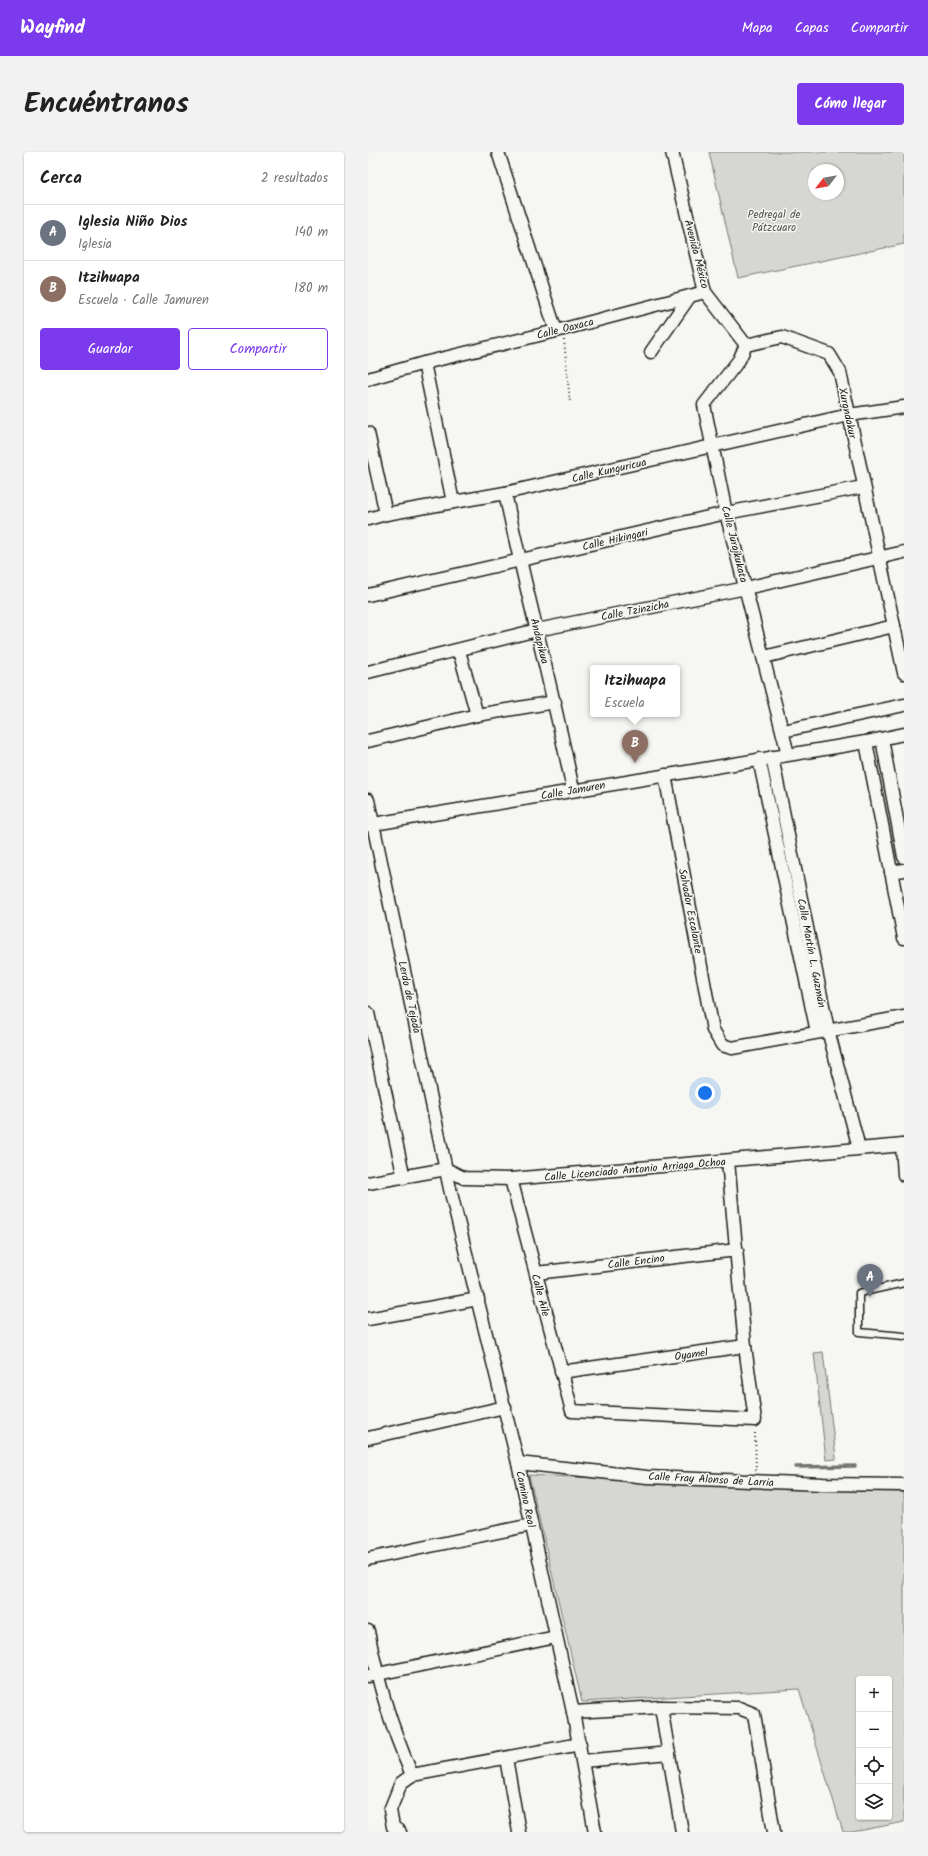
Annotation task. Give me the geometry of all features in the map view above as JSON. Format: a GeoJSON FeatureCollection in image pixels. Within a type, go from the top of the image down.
{"type":"FeatureCollection","features":[{"type":"Feature","properties":{"kind":"street"},"geometry":{"type":"LineString","coordinates":[[498,152],[560,330]]}},
{"type":"Feature","properties":{"kind":"street","name":"Avenida México"},"geometry":{"type":"LineString","coordinates":[[672,152],[705,292],[746,345]]}},
{"type":"Feature","properties":{"kind":"street","name":"Calle Oaxaca"},"geometry":{"type":"LineString","coordinates":[[368,379],[424,363],[560,330],[705,292]]}},
{"type":"Feature","properties":{"kind":"street"},"geometry":{"type":"LineString","coordinates":[[651,352],[690,296]]}},
{"type":"Feature","properties":{"kind":"street","name":"Xurgndakur"},"geometry":{"type":"LineString","coordinates":[[746,345],[782,338],[829,354],[840,372],[863,487],[904,673]]}},
{"type":"Feature","properties":{"kind":"street","name":"Calle Jurajkukata"},"geometry":{"type":"LineString","coordinates":[[746,345],[739,360],[704,405],[726,513],[788,754]]}},
{"type":"Feature","properties":{"kind":"street"},"geometry":{"type":"LineString","coordinates":[[424,363],[452,502]]}},
{"type":"Feature","properties":{"kind":"street","name":"Calle Kunguricua"},"geometry":{"type":"LineString","coordinates":[[368,519],[386,514],[505,493],[849,415],[904,407]]}},
{"type":"Feature","properties":{"kind":"street"},"geometry":{"type":"LineString","coordinates":[[368,433],[386,514]]}},
{"type":"Feature","properties":{"kind":"street","name":"Calle Hikingari"},"geometry":{"type":"LineString","coordinates":[[368,595],[520,562],[726,513],[863,487]]}},
{"type":"Feature","properties":{"kind":"street","name":"Andapikua"},"geometry":{"type":"LineString","coordinates":[[505,493],[520,562],[555,702],[573,790]]}},
{"type":"Feature","properties":{"kind":"street","name":"Calle Tzinzicha"},"geometry":{"type":"LineString","coordinates":[[368,672],[459,651],[537,630],[746,588],[904,552]]}},
{"type":"Feature","properties":{"kind":"street"},"geometry":{"type":"LineString","coordinates":[[764,656],[894,626]]}},
{"type":"Feature","properties":{"kind":"street"},"geometry":{"type":"LineString","coordinates":[[459,651],[477,715]]}},
{"type":"Feature","properties":{"kind":"street"},"geometry":{"type":"LineString","coordinates":[[368,741],[477,715],[555,702]]}},
{"type":"Feature","properties":{"kind":"street"},"geometry":{"type":"LineString","coordinates":[[783,731],[904,705]]}},
{"type":"Feature","properties":{"kind":"street","name":"Calle Jamuren"},"geometry":{"type":"LineString","coordinates":[[370,824],[866,742],[904,734]]}},
{"type":"Feature","properties":{"kind":"street"},"geometry":{"type":"LineString","coordinates":[[882,739],[904,857]]}},
{"type":"Feature","properties":{"kind":"street"},"geometry":{"type":"LineString","coordinates":[[866,742],[904,938]]}},
{"type":"Feature","properties":{"kind":"street","name":"Calle Martín L. Guzmán"},"geometry":{"type":"LineString","coordinates":[[772,757],[800,894],[823,1031]]}},
{"type":"Feature","properties":{"kind":"street","name":"Calle Martín L. Guzmán"},"geometry":{"type":"LineString","coordinates":[[759,759],[787,895],[823,1031],[859,1148]]}},
{"type":"Feature","properties":{"kind":"street","name":"Salvador Escalante"},"geometry":{"type":"LineString","coordinates":[[665,775],[713,1030],[722,1045],[732,1048],[823,1031]]}},
{"type":"Feature","properties":{"kind":"street","name":"Lerdo de Tejada"},"geometry":{"type":"LineString","coordinates":[[368,800],[370,824],[446,1169]]}},
{"type":"Feature","properties":{"kind":"street"},"geometry":{"type":"LineString","coordinates":[[891,872],[904,870]]}},
{"type":"Feature","properties":{"kind":"street"},"geometry":{"type":"LineString","coordinates":[[787,895],[800,894]]}},
{"type":"Feature","properties":{"kind":"street"},"geometry":{"type":"LineString","coordinates":[[368,1013],[404,1178]]}},
{"type":"Feature","properties":{"kind":"street"},"geometry":{"type":"LineString","coordinates":[[823,1031],[904,1017]]}},
{"type":"Feature","properties":{"kind":"street"},"geometry":{"type":"LineString","coordinates":[[903,1145],[904,1175]]}},
{"type":"Feature","properties":{"kind":"street","name":"Calle Licenciado Antonio Arriaga Ochoa"},"geometry":{"type":"LineString","coordinates":[[446,1169],[464,1178],[511,1179],[903,1145]]}},
{"type":"Feature","properties":{"kind":"street"},"geometry":{"type":"LineString","coordinates":[[728,1161],[746,1346],[755,1420]]}},
{"type":"Feature","properties":{"kind":"street"},"geometry":{"type":"LineString","coordinates":[[368,1183],[404,1178],[446,1169]]}},
{"type":"Feature","properties":{"kind":"street","name":"Camino Real"},"geometry":{"type":"LineString","coordinates":[[446,1169],[518,1463],[580,1744],[595,1832]]}},
{"type":"Feature","properties":{"kind":"street","name":"Calle Aile"},"geometry":{"type":"LineString","coordinates":[[511,1179],[572,1411],[755,1420]]}},
{"type":"Feature","properties":{"kind":"street","name":"Calle Encino"},"geometry":{"type":"LineString","coordinates":[[536,1273],[737,1250]]}},
{"type":"Feature","properties":{"kind":"street"},"geometry":{"type":"LineString","coordinates":[[368,1319],[478,1299]]}},
{"type":"Feature","properties":{"kind":"street","name":"Oyamel"},"geometry":{"type":"LineString","coordinates":[[561,1372],[746,1346]]}},
{"type":"Feature","properties":{"kind":"street"},"geometry":{"type":"LineString","coordinates":[[368,1438],[505,1407]]}},
{"type":"Feature","properties":{"kind":"street","name":"Calle Fray Alonso de Larria"},"geometry":{"type":"LineString","coordinates":[[518,1463],[647,1477],[823,1484],[904,1485]]}},
{"type":"Feature","properties":{"kind":"street"},"geometry":{"type":"LineString","coordinates":[[368,1559],[531,1525]]}},
{"type":"Feature","properties":{"kind":"street"},"geometry":{"type":"LineString","coordinates":[[368,1631],[372,1675],[412,1775]]}},
{"type":"Feature","properties":{"kind":"street"},"geometry":{"type":"LineString","coordinates":[[372,1675],[556,1637]]}},
{"type":"Feature","properties":{"kind":"street"},"geometry":{"type":"LineString","coordinates":[[661,1707],[682,1832]]}},
{"type":"Feature","properties":{"kind":"street"},"geometry":{"type":"LineString","coordinates":[[573,1712],[661,1707],[739,1708],[754,1714],[774,1832]]}},
{"type":"Feature","properties":{"kind":"street"},"geometry":{"type":"LineString","coordinates":[[400,1832],[393,1828],[390,1810],[400,1784],[412,1775],[580,1744]]}},
{"type":"Feature","properties":{"kind":"street"},"geometry":{"type":"LineString","coordinates":[[583,1761],[669,1753]]}},
{"type":"Feature","properties":{"kind":"street"},"geometry":{"type":"LineString","coordinates":[[506,1758],[519,1832]]}},
{"type":"Feature","properties":{"kind":"lane"},"geometry":{"type":"LineString","coordinates":[[904,1283],[859,1293],[859,1332],[904,1336]]}},
{"type":"Feature","properties":{"kind":"path"},"geometry":{"type":"LineString","coordinates":[[560,330],[570,402]]}},
{"type":"Feature","properties":{"kind":"path"},"geometry":{"type":"LineString","coordinates":[[755,1420],[756,1481]]}},
{"type":"Feature","properties":{"kind":"green space","name":"Pedregal de Pátzcuaro"},"geometry":{"type":"Polygon","coordinates":[[[709,152],[904,152],[904,244],[738,278],[709,152]]]}},
{"type":"Feature","properties":{"kind":"green space"},"geometry":{"type":"Polygon","coordinates":[[[823,1352],[836,1457],[836,1459],[826,1460],[814,1353],[823,1352]]]}},
{"type":"Feature","properties":{"kind":"green space"},"geometry":{"type":"Polygon","coordinates":[[[529,1475],[904,1492],[904,1822],[853,1832],[843,1832],[799,1689],[582,1702],[529,1475]]]}},
{"type":"Feature","properties":{"kind":"waterway"},"geometry":{"type":"LineString","coordinates":[[796,1467],[855,1466]]}},
{"type":"Feature","properties":{"kind":"place","name":"Itzihuapa"},"geometry":{"type":"Point","coordinates":[635,763]}},
{"type":"Feature","properties":{"kind":"place","name":"Iglesia Niño Dios"},"geometry":{"type":"Point","coordinates":[870,1297]}}]}
